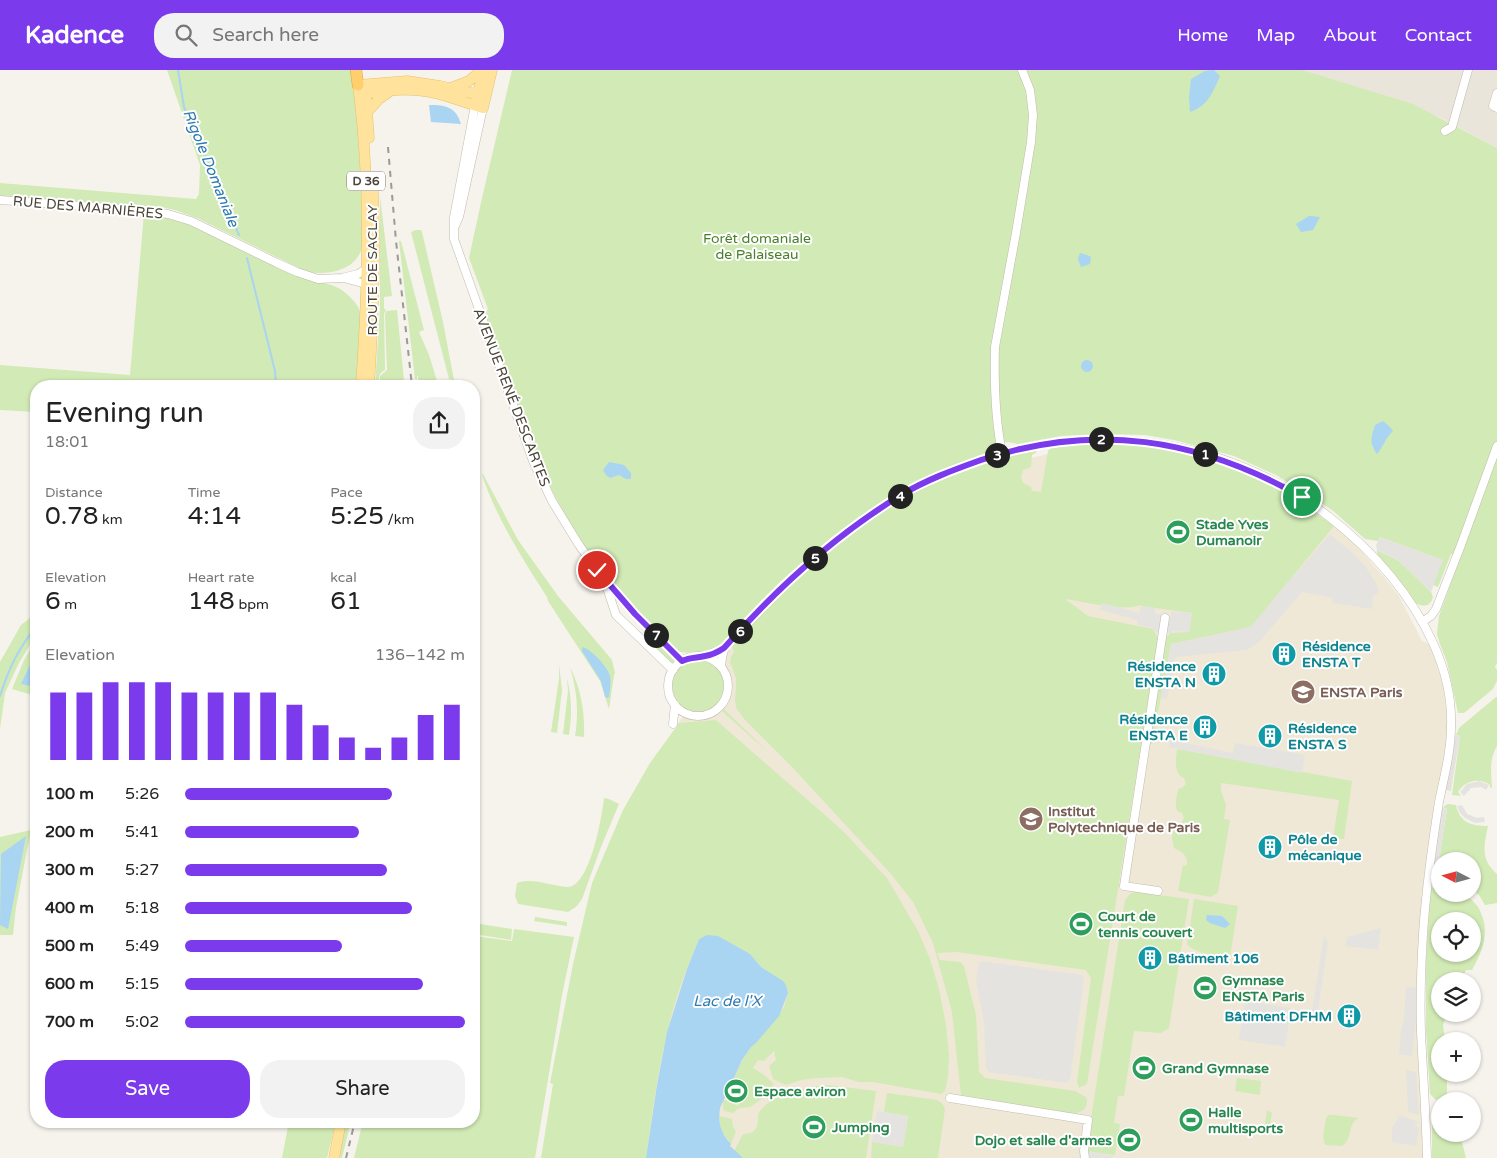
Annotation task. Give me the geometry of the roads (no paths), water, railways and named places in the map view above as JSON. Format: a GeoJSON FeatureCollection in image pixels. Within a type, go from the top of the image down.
{"type":"FeatureCollection","features":[{"type":"Feature","properties":{"kind":"highway"},"geometry":{"type":"LineString","coordinates":[[356,70],[362,89]]}},
{"type":"Feature","properties":{"kind":"highway"},"geometry":{"type":"LineString","coordinates":[[362,89],[363,70]]}},
{"type":"Feature","properties":{"kind":"main road"},"geometry":{"type":"LineString","coordinates":[[450,88],[469,81],[483,70]]}},
{"type":"Feature","properties":{"kind":"main road"},"geometry":{"type":"LineString","coordinates":[[362,89],[420,90],[479,106],[483,70]]}},
{"type":"Feature","properties":{"kind":"main road"},"geometry":{"type":"LineString","coordinates":[[481,95],[492,70]]}},
{"type":"Feature","properties":{"kind":"main road"},"geometry":{"type":"LineString","coordinates":[[362,89],[407,81],[481,95]]}},
{"type":"Feature","properties":{"kind":"main road","name":"ROUTE DE SACLAY"},"geometry":{"type":"LineString","coordinates":[[362,89],[368,111],[374,221],[370,267]]}},
{"type":"Feature","properties":{"kind":"main road","name":"ROUTE DE SACLAY"},"geometry":{"type":"LineString","coordinates":[[362,89],[372,336],[369,380]]}},
{"type":"Feature","properties":{"kind":"main road"},"geometry":{"type":"LineString","coordinates":[[368,111],[379,99],[392,90]]}},
{"type":"Feature","properties":{"kind":"main road","name":"ROUTE DE SACLAY"},"geometry":{"type":"LineString","coordinates":[[361,380],[366,312],[370,285]]}},
{"type":"Feature","properties":{"kind":"main road"},"geometry":{"type":"LineString","coordinates":[[334,1158],[340,1128]]}},
{"type":"Feature","properties":{"kind":"street"},"geometry":{"type":"LineString","coordinates":[[1002,453],[996,420],[995,347],[1029,158],[1033,115],[1030,90],[1022,70]]}},
{"type":"Feature","properties":{"kind":"street"},"geometry":{"type":"LineString","coordinates":[[1445,131],[1452,127],[1468,70]]}},
{"type":"Feature","properties":{"kind":"street"},"geometry":{"type":"LineString","coordinates":[[1495,107],[1497,93]]}},
{"type":"Feature","properties":{"kind":"street","name":"AVENUE RENÉ DESCARTES"},"geometry":{"type":"LineString","coordinates":[[479,106],[459,217],[454,230],[456,247],[478,308],[540,477],[552,501],[579,545],[605,580],[635,614],[682,661]]}},
{"type":"Feature","properties":{"kind":"street","name":"RUE DES MARNIÈRES"},"geometry":{"type":"LineString","coordinates":[[0,200],[143,210],[168,214],[191,221],[266,258],[305,275],[318,278],[342,278],[358,274],[370,267]]}},
{"type":"Feature","properties":{"kind":"street","name":"RUE DES MARNIÈRES"},"geometry":{"type":"LineString","coordinates":[[342,278],[370,285]]}},
{"type":"Feature","properties":{"kind":"street"},"geometry":{"type":"LineString","coordinates":[[704,657],[724,648],[779,590],[824,550],[865,518],[902,494],[924,483],[954,469],[1002,453],[1047,444],[1102,439],[1166,445],[1211,456],[1248,470],[1302,497],[1355,538],[1387,571],[1422,622],[1436,650],[1449,696],[1451,727],[1449,749],[1429,872],[1423,931],[1421,1030],[1427,1158]]}},
{"type":"Feature","properties":{"kind":"street"},"geometry":{"type":"LineString","coordinates":[[1422,622],[1431,616],[1436,609],[1497,446]]}},
{"type":"Feature","properties":{"kind":"street","name":"AVENUE RENÉ DESCARTES"},"geometry":{"type":"LineString","coordinates":[[605,580],[616,615],[673,670]]}},
{"type":"Feature","properties":{"kind":"street"},"geometry":{"type":"LineString","coordinates":[[1158,892],[1124,886],[1165,618]]}},
{"type":"Feature","properties":{"kind":"street"},"geometry":{"type":"LineString","coordinates":[[721,666],[724,648]]}},
{"type":"Feature","properties":{"kind":"street"},"geometry":{"type":"LineString","coordinates":[[675,705],[673,724],[682,717],[689,715],[702,716],[720,707],[724,701],[728,679],[721,666],[716,662],[696,656],[682,661],[673,670],[669,681],[670,694],[675,705],[689,715]]}},
{"type":"Feature","properties":{"kind":"street"},"geometry":{"type":"LineString","coordinates":[[950,1098],[1088,1120],[1084,1151],[1085,1158]]}},
{"type":"Feature","properties":{"kind":"water"},"geometry":{"type":"Polygon","coordinates":[[[1214,70],[1220,76],[1212,93],[1206,102],[1190,112],[1191,79],[1205,71],[1214,70]]]}},
{"type":"Feature","properties":{"kind":"water"},"geometry":{"type":"Polygon","coordinates":[[[429,105],[450,108],[459,118],[461,124],[431,122],[429,105]]]}},
{"type":"Feature","properties":{"kind":"water"},"geometry":{"type":"Polygon","coordinates":[[[1309,216],[1320,217],[1313,230],[1301,232],[1296,224],[1309,216]]]}},
{"type":"Feature","properties":{"kind":"water"},"geometry":{"type":"Polygon","coordinates":[[[1080,253],[1091,257],[1090,264],[1081,267],[1078,259],[1080,253]]]}},
{"type":"Feature","properties":{"kind":"water"},"geometry":{"type":"Polygon","coordinates":[[[1085,360],[1089,360],[1093,366],[1089,372],[1085,372],[1081,368],[1081,364],[1085,360]]]}},
{"type":"Feature","properties":{"kind":"water"},"geometry":{"type":"Polygon","coordinates":[[[1383,421],[1393,431],[1377,454],[1372,443],[1372,437],[1375,425],[1383,421]]]}},
{"type":"Feature","properties":{"kind":"water"},"geometry":{"type":"Polygon","coordinates":[[[609,462],[624,465],[631,473],[631,479],[626,479],[619,475],[610,478],[606,475],[603,470],[609,462]]]}},
{"type":"Feature","properties":{"kind":"water"},"geometry":{"type":"Polygon","coordinates":[[[582,647],[594,654],[609,672],[609,697],[605,697],[601,681],[582,651],[582,647]]]}},
{"type":"Feature","properties":{"kind":"water"},"geometry":{"type":"Polygon","coordinates":[[[30,665],[30,686],[21,684],[30,665]]]}},
{"type":"Feature","properties":{"kind":"water"},"geometry":{"type":"Polygon","coordinates":[[[26,836],[8,929],[0,925],[1,854],[26,836]]]}},
{"type":"Feature","properties":{"kind":"water"},"geometry":{"type":"Polygon","coordinates":[[[1207,915],[1222,916],[1230,924],[1225,928],[1210,923],[1206,920],[1207,915]]]}},
{"type":"Feature","properties":{"kind":"water","name":"Lac de l'X"},"geometry":{"type":"Polygon","coordinates":[[[707,935],[718,936],[750,954],[761,967],[783,981],[788,993],[779,1016],[742,1060],[720,1108],[719,1118],[722,1131],[731,1144],[730,1146],[743,1158],[646,1158],[667,1032],[687,969],[699,939],[707,935]]]}},
{"type":"Feature","properties":{"kind":"waterway","name":"Rigole Domaniale"},"geometry":{"type":"LineString","coordinates":[[178,70],[184,107],[239,235]]}},
{"type":"Feature","properties":{"kind":"waterway","name":"Rigole Domaniale"},"geometry":{"type":"LineString","coordinates":[[247,258],[276,380]]}},
{"type":"Feature","properties":{"kind":"waterway","name":"Rigole Domaniale"},"geometry":{"type":"LineString","coordinates":[[0,696],[15,659],[30,635]]}},
{"type":"Feature","properties":{"kind":"railway"},"geometry":{"type":"LineString","coordinates":[[388,147],[411,380]]}},
{"type":"Feature","properties":{"kind":"railway"},"geometry":{"type":"LineString","coordinates":[[346,1158],[353,1128]]}},
{"type":"Feature","properties":{"kind":"place","name":"Stade Yves Dumanoir"},"geometry":{"type":"Point","coordinates":[1178,532]}},
{"type":"Feature","properties":{"kind":"place","name":"Résidence ENSTA T"},"geometry":{"type":"Point","coordinates":[1284,654]}},
{"type":"Feature","properties":{"kind":"place","name":"Résidence ENSTA N"},"geometry":{"type":"Point","coordinates":[1214,674]}},
{"type":"Feature","properties":{"kind":"place","name":"ENSTA Paris"},"geometry":{"type":"Point","coordinates":[1303,692]}},
{"type":"Feature","properties":{"kind":"place","name":"Résidence ENSTA E"},"geometry":{"type":"Point","coordinates":[1205,727]}},
{"type":"Feature","properties":{"kind":"place","name":"Résidence ENSTA S"},"geometry":{"type":"Point","coordinates":[1270,736]}},
{"type":"Feature","properties":{"kind":"place","name":"Institut Polytechnique de Paris"},"geometry":{"type":"Point","coordinates":[1031,819]}},
{"type":"Feature","properties":{"kind":"place","name":"Pôle de mécanique"},"geometry":{"type":"Point","coordinates":[1270,847]}},
{"type":"Feature","properties":{"kind":"place","name":"Court de tennis couvert"},"geometry":{"type":"Point","coordinates":[1081,924]}},
{"type":"Feature","properties":{"kind":"place","name":"Bâtiment 106"},"geometry":{"type":"Point","coordinates":[1150,958]}},
{"type":"Feature","properties":{"kind":"place","name":"Gymnase ENSTA Paris"},"geometry":{"type":"Point","coordinates":[1205,988]}},
{"type":"Feature","properties":{"kind":"place","name":"Bâtiment DFHM"},"geometry":{"type":"Point","coordinates":[1349,1016]}},
{"type":"Feature","properties":{"kind":"place","name":"Grand Gymnase"},"geometry":{"type":"Point","coordinates":[1144,1068]}},
{"type":"Feature","properties":{"kind":"place","name":"Espace aviron"},"geometry":{"type":"Point","coordinates":[736,1091]}},
{"type":"Feature","properties":{"kind":"place","name":"Halle multisports"},"geometry":{"type":"Point","coordinates":[1191,1120]}},
{"type":"Feature","properties":{"kind":"place","name":"Jumping"},"geometry":{"type":"Point","coordinates":[814,1127]}},
{"type":"Feature","properties":{"kind":"place","name":"Dojo et salle d'armes"},"geometry":{"type":"Point","coordinates":[1129,1140]}},
{"type":"Feature","properties":{"kind":"park label","name":"Forêt domaniale de Palaiseau"},"geometry":{"type":"Point","coordinates":[757,246]}}]}
